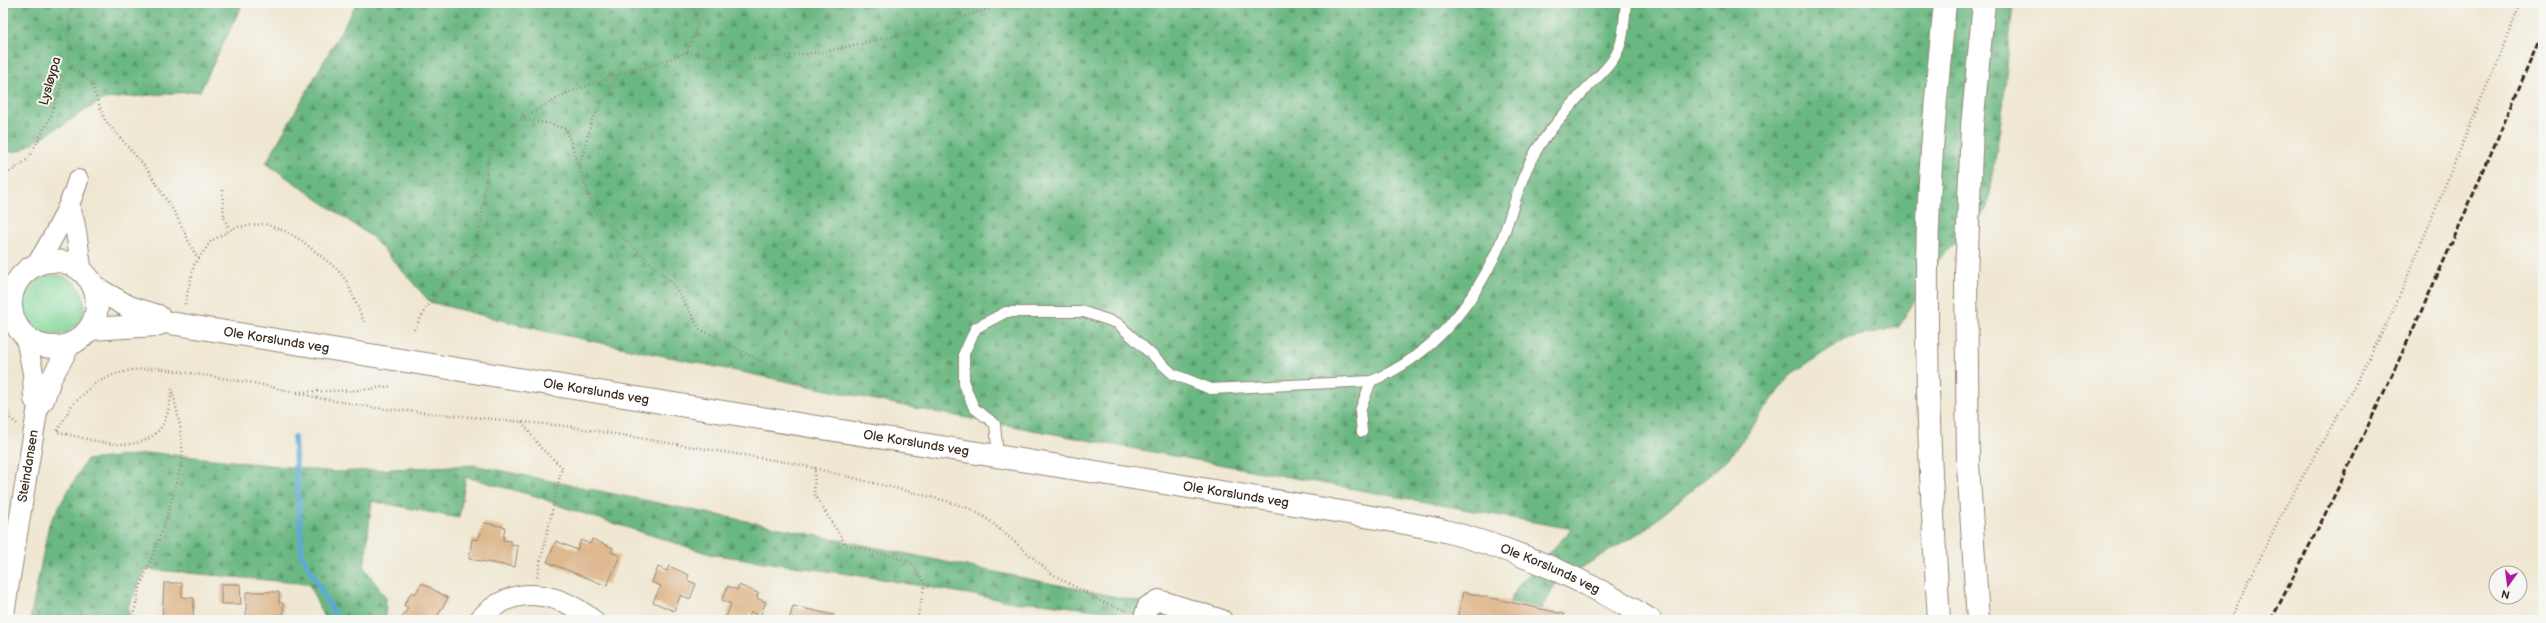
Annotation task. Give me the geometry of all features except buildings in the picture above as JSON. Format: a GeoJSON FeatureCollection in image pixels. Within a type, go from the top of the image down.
{"type":"FeatureCollection","features":[{"type":"Feature","properties":{"kind":"main road"},"geometry":{"type":"LineString","coordinates":[[1940,620],[1929,464],[1927,278],[1934,116],[1945,3]]}},
{"type":"Feature","properties":{"kind":"main road"},"geometry":{"type":"LineString","coordinates":[[1978,620],[1968,464],[1966,275],[1972,126],[1984,3]]}},
{"type":"Feature","properties":{"kind":"main road"},"geometry":{"type":"LineString","coordinates":[[56,261],[74,266],[88,279],[98,309],[90,329],[70,345],[61,348],[42,347],[14,324],[11,298],[20,274],[56,261]]}},
{"type":"Feature","properties":{"kind":"main road","name":"Ole Korslunds veg"},"geometry":{"type":"LineString","coordinates":[[88,279],[129,307],[158,316],[164,322],[1313,507],[1444,531],[1534,560],[1614,598],[1650,620]]}},
{"type":"Feature","properties":{"kind":"main road","name":"Ole Korslunds veg"},"geometry":{"type":"LineString","coordinates":[[90,329],[157,326],[164,322]]}},
{"type":"Feature","properties":{"kind":"street"},"geometry":{"type":"LineString","coordinates":[[20,274],[55,235],[63,214],[69,208],[78,180]]}},
{"type":"Feature","properties":{"kind":"street"},"geometry":{"type":"LineString","coordinates":[[69,208],[74,216],[76,243],[88,279]]}},
{"type":"Feature","properties":{"kind":"street","name":"Steindansen"},"geometry":{"type":"LineString","coordinates":[[14,324],[33,373],[34,399],[38,406]]}},
{"type":"Feature","properties":{"kind":"street","name":"Steindansen"},"geometry":{"type":"LineString","coordinates":[[3,620],[38,406],[44,400],[51,379],[70,345]]}},
{"type":"Feature","properties":{"kind":"street"},"geometry":{"type":"LineString","coordinates":[[479,620],[496,606],[514,598],[532,595],[561,600],[578,608],[593,620]]}},
{"type":"Feature","properties":{"kind":"street"},"geometry":{"type":"LineString","coordinates":[[1144,618],[1148,606],[1159,600],[1222,620]]}},
{"type":"Feature","properties":{"kind":"lane"},"geometry":{"type":"LineString","coordinates":[[998,457],[995,424],[974,408],[964,384],[964,353],[976,328],[1006,312],[1084,312],[1117,322],[1173,374],[1211,390],[1371,381],[1391,373],[1418,355],[1440,335],[1464,308],[1483,279],[1500,244],[1525,173],[1539,146],[1584,91],[1606,70],[1620,47],[1626,3]]}},
{"type":"Feature","properties":{"kind":"lane"},"geometry":{"type":"LineString","coordinates":[[1362,432],[1360,411],[1371,381]]}},
{"type":"Feature","properties":{"kind":"path","name":"Lysløypa"},"geometry":{"type":"LineString","coordinates":[[3,177],[28,159],[50,118],[68,65],[69,18],[73,3]]}},
{"type":"Feature","properties":{"kind":"path"},"geometry":{"type":"LineString","coordinates":[[687,52],[698,24],[692,3]]}},
{"type":"Feature","properties":{"kind":"path"},"geometry":{"type":"LineString","coordinates":[[414,330],[429,302],[452,274],[471,263],[481,222],[488,159],[498,136],[520,120],[567,93],[618,74],[645,68],[687,52],[736,61],[823,52],[927,29],[1001,4],[1044,6],[1069,3]]}},
{"type":"Feature","properties":{"kind":"path"},"geometry":{"type":"LineString","coordinates":[[2230,620],[2283,511],[2358,380],[2394,309],[2521,3]]}},
{"type":"Feature","properties":{"kind":"path"},"geometry":{"type":"LineString","coordinates":[[68,65],[90,81],[105,120],[147,169],[176,215],[198,258]]}},
{"type":"Feature","properties":{"kind":"path"},"geometry":{"type":"LineString","coordinates":[[579,167],[592,120],[618,74]]}},
{"type":"Feature","properties":{"kind":"path"},"geometry":{"type":"LineString","coordinates":[[520,120],[547,123],[566,129],[595,212],[674,285],[700,329],[808,387]]}},
{"type":"Feature","properties":{"kind":"path"},"geometry":{"type":"LineString","coordinates":[[222,190],[224,217],[229,229]]}},
{"type":"Feature","properties":{"kind":"path"},"geometry":{"type":"LineString","coordinates":[[185,304],[189,281],[198,258],[211,241],[229,229],[247,224],[265,224],[285,231],[301,240],[344,277],[364,322]]}},
{"type":"Feature","properties":{"kind":"path"},"geometry":{"type":"LineString","coordinates":[[134,620],[139,590],[166,520],[183,458],[180,426],[172,389],[164,423],[155,433],[143,442],[131,445],[117,444],[57,432],[72,405],[85,390],[104,378],[132,370],[156,368],[254,383],[376,408],[566,426],[815,467],[943,500],[971,509],[990,520],[1039,564],[1065,582],[1102,602],[1144,618]]}},
{"type":"Feature","properties":{"kind":"path"},"geometry":{"type":"LineString","coordinates":[[3,383],[9,417],[17,424]]}},
{"type":"Feature","properties":{"kind":"path"},"geometry":{"type":"LineString","coordinates":[[294,392],[360,390],[392,386]]}},
{"type":"Feature","properties":{"kind":"path"},"geometry":{"type":"LineString","coordinates":[[522,422],[541,448],[562,467],[532,595]]}},
{"type":"Feature","properties":{"kind":"path"},"geometry":{"type":"LineString","coordinates":[[815,467],[814,494],[846,545],[910,561],[925,583],[918,620]]}},
{"type":"Feature","properties":{"kind":"green space"},"geometry":{"type":"Polygon","coordinates":[[[3,3],[243,3],[200,91],[104,99],[20,151],[3,152],[3,3]]]}},
{"type":"Feature","properties":{"kind":"green space"},"geometry":{"type":"Polygon","coordinates":[[[357,3],[2013,3],[2003,106],[1988,208],[1937,262],[1899,327],[1845,339],[1791,374],[1728,459],[1647,528],[1556,583],[1536,620],[1500,620],[1518,586],[1572,529],[924,410],[544,331],[430,302],[372,237],[266,163],[357,3]]]}},
{"type":"Feature","properties":{"kind":"green space"},"geometry":{"type":"Polygon","coordinates":[[[54,275],[70,280],[75,284],[79,289],[84,305],[79,321],[75,326],[70,330],[54,335],[38,330],[33,326],[29,321],[24,305],[29,289],[33,284],[38,280],[54,275]]]}},
{"type":"Feature","properties":{"kind":"green space"},"geometry":{"type":"Polygon","coordinates":[[[156,453],[335,472],[473,465],[1229,620],[1175,620],[1033,602],[1020,603],[875,578],[710,554],[563,507],[539,497],[466,477],[459,518],[372,501],[364,567],[386,598],[385,620],[325,620],[309,584],[146,569],[128,607],[131,620],[30,620],[49,524],[86,460],[156,453]]]}},
{"type":"Feature","properties":{"kind":"waterway"},"geometry":{"type":"LineString","coordinates":[[294,437],[302,554],[337,620]]}},
{"type":"Feature","properties":{"kind":"railway"},"geometry":{"type":"LineString","coordinates":[[2271,620],[2344,475],[2447,255],[2543,31]]}}]}
